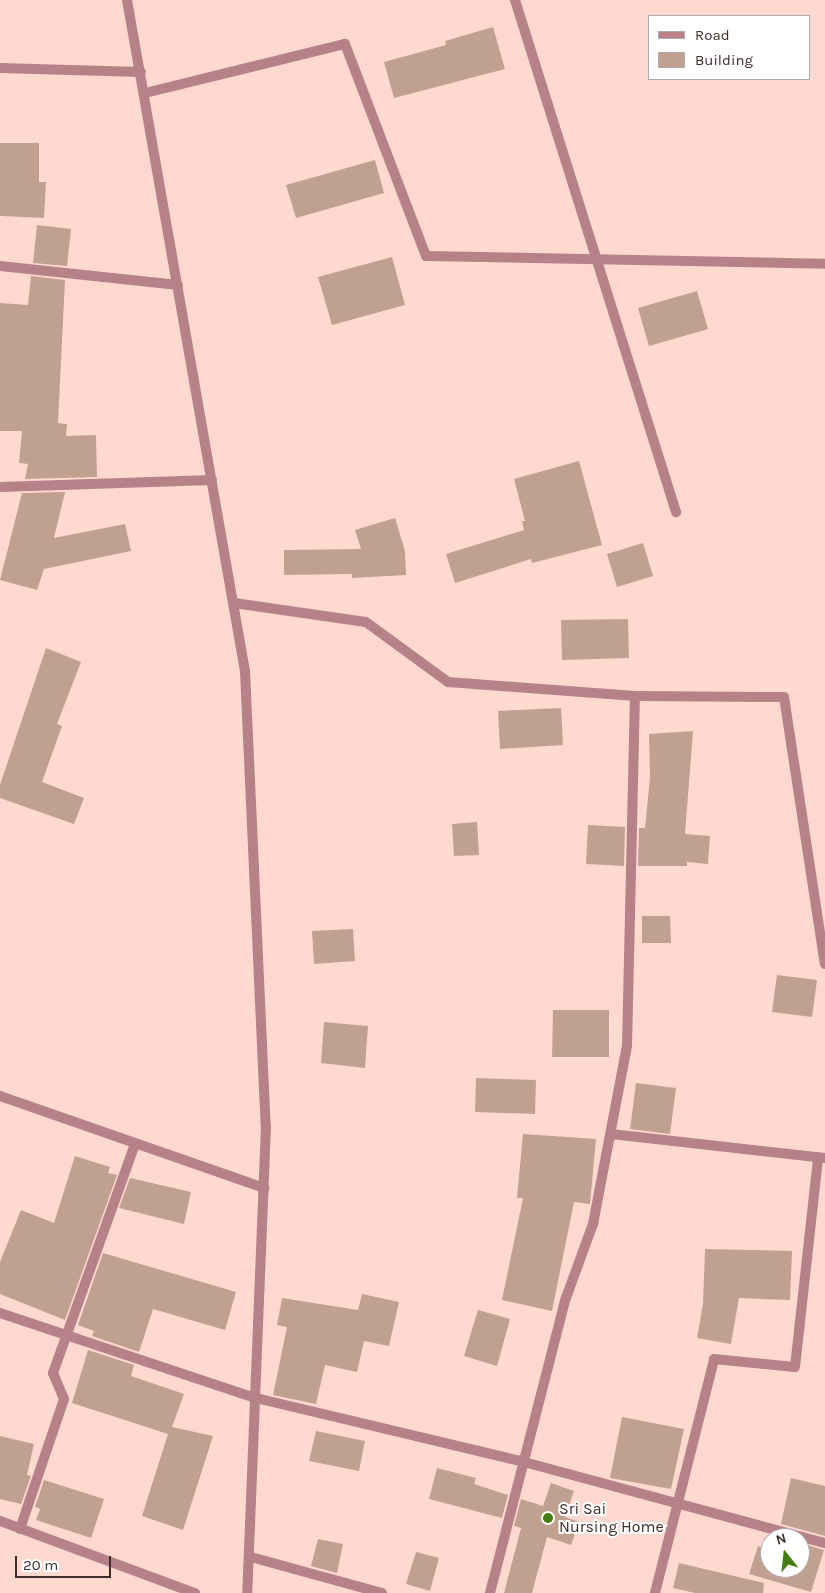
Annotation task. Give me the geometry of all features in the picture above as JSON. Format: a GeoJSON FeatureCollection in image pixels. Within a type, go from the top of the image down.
{"type":"FeatureCollection","features":[{"type":"Feature","properties":{"kind":"street"},"geometry":{"type":"LineString","coordinates":[[127,0],[145,93],[245,671],[266,1126],[251,1557],[247,1593]]}},
{"type":"Feature","properties":{"kind":"street"},"geometry":{"type":"LineString","coordinates":[[515,0],[676,512]]}},
{"type":"Feature","properties":{"kind":"street"},"geometry":{"type":"LineString","coordinates":[[145,93],[345,44],[426,256],[825,264]]}},
{"type":"Feature","properties":{"kind":"street"},"geometry":{"type":"LineString","coordinates":[[0,68],[141,72]]}},
{"type":"Feature","properties":{"kind":"street"},"geometry":{"type":"LineString","coordinates":[[0,266],[178,285]]}},
{"type":"Feature","properties":{"kind":"street"},"geometry":{"type":"LineString","coordinates":[[0,486],[212,480]]}},
{"type":"Feature","properties":{"kind":"street"},"geometry":{"type":"LineString","coordinates":[[234,603],[366,622],[448,682],[635,696],[784,697],[825,964]]}},
{"type":"Feature","properties":{"kind":"street"},"geometry":{"type":"LineString","coordinates":[[490,1593],[566,1298],[593,1224],[627,1046],[635,696]]}},
{"type":"Feature","properties":{"kind":"street"},"geometry":{"type":"LineString","coordinates":[[0,1096],[264,1188]]}},
{"type":"Feature","properties":{"kind":"street"},"geometry":{"type":"LineString","coordinates":[[611,1134],[821,1158],[796,1367],[714,1359],[654,1593]]}},
{"type":"Feature","properties":{"kind":"street"},"geometry":{"type":"LineString","coordinates":[[20,1528],[64,1399],[53,1373],[135,1144]]}},
{"type":"Feature","properties":{"kind":"street"},"geometry":{"type":"LineString","coordinates":[[0,1314],[256,1398],[524,1462],[825,1543]]}},
{"type":"Feature","properties":{"kind":"street"},"geometry":{"type":"LineString","coordinates":[[0,1521],[194,1593]]}},
{"type":"Feature","properties":{"kind":"street"},"geometry":{"type":"LineString","coordinates":[[251,1557],[382,1593]]}},
{"type":"Feature","properties":{"kind":"building"},"geometry":{"type":"Polygon","coordinates":[[[493,27],[505,69],[394,98],[384,62],[446,45],[445,41],[493,27]]]}},
{"type":"Feature","properties":{"kind":"building"},"geometry":{"type":"Polygon","coordinates":[[[0,143],[39,143],[39,182],[46,182],[44,218],[0,216],[0,143]]]}},
{"type":"Feature","properties":{"kind":"building"},"geometry":{"type":"Polygon","coordinates":[[[375,160],[384,193],[296,218],[286,185],[375,160]]]}},
{"type":"Feature","properties":{"kind":"building"},"geometry":{"type":"Polygon","coordinates":[[[37,225],[71,229],[67,266],[33,263],[37,225]]]}},
{"type":"Feature","properties":{"kind":"building"},"geometry":{"type":"Polygon","coordinates":[[[392,257],[405,305],[332,325],[318,277],[392,257]]]}},
{"type":"Feature","properties":{"kind":"building"},"geometry":{"type":"Polygon","coordinates":[[[31,276],[65,280],[58,423],[67,424],[66,436],[96,435],[97,477],[25,479],[28,464],[19,463],[22,431],[0,431],[0,303],[28,305],[31,276]]]}},
{"type":"Feature","properties":{"kind":"building"},"geometry":{"type":"Polygon","coordinates":[[[697,291],[708,329],[649,346],[638,308],[697,291]]]}},
{"type":"Feature","properties":{"kind":"building"},"geometry":{"type":"Polygon","coordinates":[[[579,461],[602,545],[532,563],[531,559],[455,583],[446,554],[524,530],[522,521],[525,521],[514,479],[579,461]]]}},
{"type":"Feature","properties":{"kind":"building"},"geometry":{"type":"Polygon","coordinates":[[[65,492],[54,538],[125,524],[131,551],[44,569],[37,590],[0,580],[22,493],[65,492]]]}},
{"type":"Feature","properties":{"kind":"building"},"geometry":{"type":"Polygon","coordinates":[[[395,518],[405,551],[406,575],[352,578],[352,574],[284,575],[284,550],[361,549],[355,530],[395,518]]]}},
{"type":"Feature","properties":{"kind":"building"},"geometry":{"type":"Polygon","coordinates":[[[643,543],[653,576],[617,587],[607,554],[643,543]]]}},
{"type":"Feature","properties":{"kind":"building"},"geometry":{"type":"Polygon","coordinates":[[[628,619],[629,658],[562,660],[561,620],[628,619]]]}},
{"type":"Feature","properties":{"kind":"building"},"geometry":{"type":"Polygon","coordinates":[[[46,648],[81,662],[57,724],[62,726],[42,782],[84,798],[74,824],[0,798],[0,785],[46,648]]]}},
{"type":"Feature","properties":{"kind":"building"},"geometry":{"type":"Polygon","coordinates":[[[561,708],[563,745],[500,749],[498,711],[561,708]]]}},
{"type":"Feature","properties":{"kind":"building"},"geometry":{"type":"Polygon","coordinates":[[[693,731],[685,834],[710,836],[708,864],[687,862],[687,866],[638,866],[639,828],[645,828],[650,778],[649,734],[693,731]]]}},
{"type":"Feature","properties":{"kind":"building"},"geometry":{"type":"Polygon","coordinates":[[[477,822],[479,855],[454,856],[452,824],[477,822]]]}},
{"type":"Feature","properties":{"kind":"building"},"geometry":{"type":"Polygon","coordinates":[[[588,825],[625,827],[624,866],[586,864],[588,825]]]}},
{"type":"Feature","properties":{"kind":"building"},"geometry":{"type":"Polygon","coordinates":[[[642,916],[670,916],[671,943],[642,943],[642,916]]]}},
{"type":"Feature","properties":{"kind":"building"},"geometry":{"type":"Polygon","coordinates":[[[353,929],[355,961],[314,964],[312,931],[353,929]]]}},
{"type":"Feature","properties":{"kind":"building"},"geometry":{"type":"Polygon","coordinates":[[[777,975],[817,980],[812,1017],[772,1012],[777,975]]]}},
{"type":"Feature","properties":{"kind":"building"},"geometry":{"type":"Polygon","coordinates":[[[553,1010],[609,1010],[609,1057],[552,1057],[553,1010]]]}},
{"type":"Feature","properties":{"kind":"building"},"geometry":{"type":"Polygon","coordinates":[[[324,1022],[368,1026],[365,1068],[321,1063],[324,1022]]]}},
{"type":"Feature","properties":{"kind":"building"},"geometry":{"type":"Polygon","coordinates":[[[476,1078],[536,1080],[535,1114],[475,1112],[476,1078]]]}},
{"type":"Feature","properties":{"kind":"building"},"geometry":{"type":"Polygon","coordinates":[[[636,1083],[676,1088],[670,1134],[630,1129],[636,1083]]]}},
{"type":"Feature","properties":{"kind":"building"},"geometry":{"type":"Polygon","coordinates":[[[523,1134],[596,1139],[590,1204],[574,1202],[552,1311],[502,1300],[523,1198],[517,1198],[523,1134]]]}},
{"type":"Feature","properties":{"kind":"building"},"geometry":{"type":"Polygon","coordinates":[[[75,1156],[110,1167],[108,1173],[117,1175],[65,1320],[0,1294],[0,1262],[21,1210],[54,1223],[75,1156]]]}},
{"type":"Feature","properties":{"kind":"building"},"geometry":{"type":"Polygon","coordinates":[[[130,1178],[191,1192],[184,1224],[119,1208],[130,1178]]]}},
{"type":"Feature","properties":{"kind":"building"},"geometry":{"type":"Polygon","coordinates":[[[705,1249],[792,1251],[790,1300],[739,1298],[731,1344],[697,1338],[703,1304],[705,1249]]]}},
{"type":"Feature","properties":{"kind":"building"},"geometry":{"type":"Polygon","coordinates":[[[103,1253],[236,1292],[225,1330],[153,1309],[139,1352],[92,1336],[94,1331],[78,1325],[103,1253]]]}},
{"type":"Feature","properties":{"kind":"building"},"geometry":{"type":"Polygon","coordinates":[[[362,1294],[399,1302],[389,1346],[364,1341],[357,1372],[325,1365],[316,1404],[273,1395],[287,1327],[277,1325],[282,1298],[358,1310],[362,1294]]]}},
{"type":"Feature","properties":{"kind":"building"},"geometry":{"type":"Polygon","coordinates":[[[478,1310],[510,1319],[497,1366],[464,1356],[478,1310]]]}},
{"type":"Feature","properties":{"kind":"building"},"geometry":{"type":"Polygon","coordinates":[[[88,1350],[134,1365],[131,1376],[184,1394],[172,1427],[213,1436],[183,1530],[142,1516],[168,1434],[72,1403],[88,1350]]]}},
{"type":"Feature","properties":{"kind":"building"},"geometry":{"type":"Polygon","coordinates":[[[622,1417],[684,1429],[671,1489],[610,1478],[622,1417]]]}},
{"type":"Feature","properties":{"kind":"building"},"geometry":{"type":"Polygon","coordinates":[[[316,1431],[365,1441],[359,1471],[309,1461],[316,1431]]]}},
{"type":"Feature","properties":{"kind":"building"},"geometry":{"type":"Polygon","coordinates":[[[0,1436],[34,1444],[27,1475],[31,1476],[21,1504],[0,1499],[0,1436]]]}},
{"type":"Feature","properties":{"kind":"building"},"geometry":{"type":"Polygon","coordinates":[[[437,1468],[476,1478],[474,1484],[508,1495],[502,1518],[429,1499],[437,1468]]]}},
{"type":"Feature","properties":{"kind":"building"},"geometry":{"type":"Polygon","coordinates":[[[791,1478],[825,1486],[825,1536],[810,1532],[810,1528],[796,1528],[781,1524],[791,1478]]]}},
{"type":"Feature","properties":{"kind":"building"},"geometry":{"type":"Polygon","coordinates":[[[44,1480],[104,1499],[91,1538],[36,1520],[40,1509],[35,1507],[44,1480]]]}},
{"type":"Feature","properties":{"kind":"building"},"geometry":{"type":"Polygon","coordinates":[[[551,1483],[574,1491],[565,1517],[579,1522],[571,1545],[547,1537],[532,1593],[504,1593],[521,1528],[514,1526],[521,1499],[543,1506],[551,1483]]]}},
{"type":"Feature","properties":{"kind":"building"},"geometry":{"type":"Polygon","coordinates":[[[318,1539],[343,1544],[337,1573],[311,1566],[318,1539]]]}},
{"type":"Feature","properties":{"kind":"building"},"geometry":{"type":"Polygon","coordinates":[[[758,1546],[760,1547],[760,1577],[749,1574],[758,1546]]]}},
{"type":"Feature","properties":{"kind":"building"},"geometry":{"type":"Polygon","coordinates":[[[810,1546],[824,1550],[811,1592],[763,1578],[810,1578],[810,1546]]]}},
{"type":"Feature","properties":{"kind":"building"},"geometry":{"type":"Polygon","coordinates":[[[416,1552],[439,1558],[430,1591],[406,1584],[416,1552]]]}},
{"type":"Feature","properties":{"kind":"building"},"geometry":{"type":"Polygon","coordinates":[[[679,1563],[764,1583],[763,1593],[695,1593],[673,1588],[679,1563]]]}},
{"type":"Feature","properties":{"kind":"place","name":"Sri Sai Nursing Home"},"geometry":{"type":"Point","coordinates":[548,1518]}}]}
